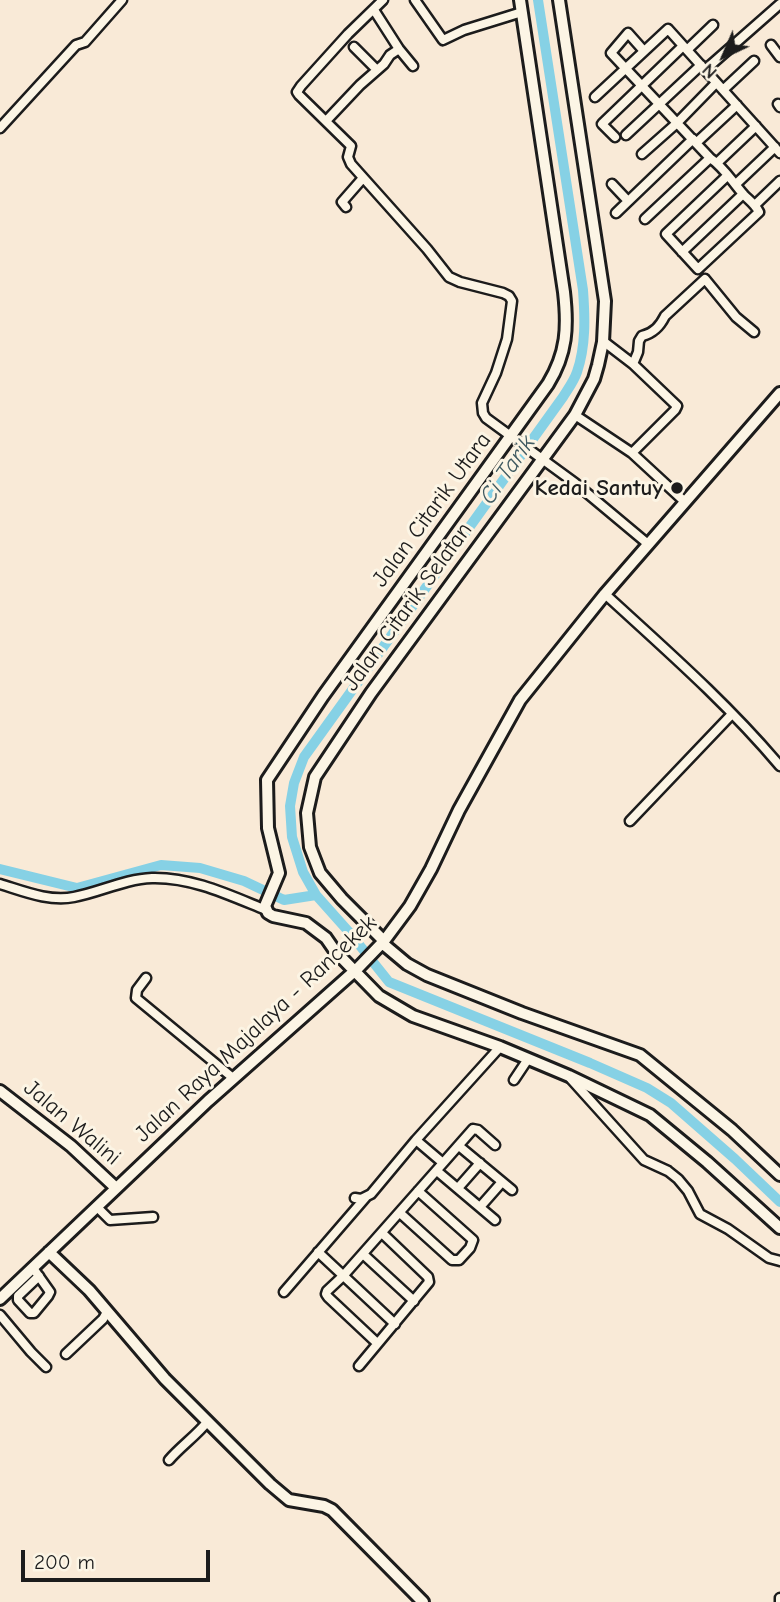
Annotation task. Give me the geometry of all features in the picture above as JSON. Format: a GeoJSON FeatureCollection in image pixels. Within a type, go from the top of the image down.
{"type":"FeatureCollection","features":[{"type":"Feature","properties":{"kind":"street"},"geometry":{"type":"LineString","coordinates":[[0,128],[76,46],[85,42],[122,0]]}},
{"type":"Feature","properties":{"kind":"street"},"geometry":{"type":"LineString","coordinates":[[383,0],[298,89],[299,95],[351,146],[348,157],[351,164],[449,277],[503,293],[512,301],[507,339],[496,373],[482,403],[486,418],[542,458],[648,544]]}},
{"type":"Feature","properties":{"kind":"street"},"geometry":{"type":"LineString","coordinates":[[415,0],[443,40],[464,30],[522,12]]}},
{"type":"Feature","properties":{"kind":"street","name":"Jalan Citarik Utara"},"geometry":{"type":"LineString","coordinates":[[266,908],[279,873],[268,828],[267,780],[323,695],[512,437],[557,370],[565,341],[566,316],[520,0]]}},
{"type":"Feature","properties":{"kind":"street","name":"Jalan Citarik Selatan"},"geometry":{"type":"LineString","coordinates":[[559,4],[605,301],[603,341],[594,379],[575,415],[371,693],[316,777],[307,813],[310,847],[320,873],[342,900],[381,945],[407,964],[427,975],[522,1013],[640,1055],[732,1130],[780,1175]]}},
{"type":"Feature","properties":{"kind":"street"},"geometry":{"type":"LineString","coordinates":[[626,135],[780,4]]}},
{"type":"Feature","properties":{"kind":"street"},"geometry":{"type":"LineString","coordinates":[[374,10],[413,66]]}},
{"type":"Feature","properties":{"kind":"street"},"geometry":{"type":"LineString","coordinates":[[615,137],[602,124],[713,25]]}},
{"type":"Feature","properties":{"kind":"street"},"geometry":{"type":"LineString","coordinates":[[595,97],[668,29],[778,150],[736,184]]}},
{"type":"Feature","properties":{"kind":"street"},"geometry":{"type":"LineString","coordinates":[[645,51],[628,33],[611,52],[736,184],[759,212],[698,269],[666,234],[727,176]]}},
{"type":"Feature","properties":{"kind":"street"},"geometry":{"type":"LineString","coordinates":[[771,45],[780,57]]}},
{"type":"Feature","properties":{"kind":"street"},"geometry":{"type":"LineString","coordinates":[[354,47],[377,70]]}},
{"type":"Feature","properties":{"kind":"street"},"geometry":{"type":"LineString","coordinates":[[326,121],[399,49]]}},
{"type":"Feature","properties":{"kind":"street"},"geometry":{"type":"LineString","coordinates":[[723,90],[754,61]]}},
{"type":"Feature","properties":{"kind":"street"},"geometry":{"type":"LineString","coordinates":[[642,153],[677,123],[716,83]]}},
{"type":"Feature","properties":{"kind":"street"},"geometry":{"type":"LineString","coordinates":[[616,213],[737,105]]}},
{"type":"Feature","properties":{"kind":"street"},"geometry":{"type":"LineString","coordinates":[[646,219],[756,126]]}},
{"type":"Feature","properties":{"kind":"street"},"geometry":{"type":"LineString","coordinates":[[345,207],[342,201],[363,178]]}},
{"type":"Feature","properties":{"kind":"street"},"geometry":{"type":"LineString","coordinates":[[755,205],[780,181]]}},
{"type":"Feature","properties":{"kind":"street"},"geometry":{"type":"LineString","coordinates":[[612,184],[628,201]]}},
{"type":"Feature","properties":{"kind":"street"},"geometry":{"type":"LineString","coordinates":[[682,252],[743,194]]}},
{"type":"Feature","properties":{"kind":"street"},"geometry":{"type":"LineString","coordinates":[[633,364],[642,336],[657,328],[664,317],[705,279],[754,332]]}},
{"type":"Feature","properties":{"kind":"street"},"geometry":{"type":"LineString","coordinates":[[603,341],[633,364],[677,406],[632,453]]}},
{"type":"Feature","properties":{"kind":"street","name":"Jalan Raya Majalaya - Rancekek"},"geometry":{"type":"LineString","coordinates":[[0,1299],[36,1272],[50,1252],[116,1188],[381,945],[410,906],[520,700],[605,594],[780,393]]}},
{"type":"Feature","properties":{"kind":"street"},"geometry":{"type":"LineString","coordinates":[[575,415],[632,453],[684,501]]}},
{"type":"Feature","properties":{"kind":"street"},"geometry":{"type":"LineString","coordinates":[[605,594],[707,688],[780,766]]}},
{"type":"Feature","properties":{"kind":"street"},"geometry":{"type":"LineString","coordinates":[[630,821],[732,714]]}},
{"type":"Feature","properties":{"kind":"street"},"geometry":{"type":"LineString","coordinates":[[0,884],[30,894],[71,898],[150,878],[178,879],[266,908],[273,916],[306,923],[326,938],[335,951],[379,996],[413,1016],[500,1047],[569,1076],[658,1120],[780,1228]]}},
{"type":"Feature","properties":{"kind":"street"},"geometry":{"type":"LineString","coordinates":[[146,978],[137,990],[136,998],[233,1078]]}},
{"type":"Feature","properties":{"kind":"street"},"geometry":{"type":"LineString","coordinates":[[284,1292],[500,1047]]}},
{"type":"Feature","properties":{"kind":"street"},"geometry":{"type":"LineString","coordinates":[[514,1080],[528,1059]]}},
{"type":"Feature","properties":{"kind":"street"},"geometry":{"type":"LineString","coordinates":[[569,1076],[644,1160],[668,1171],[678,1179],[700,1214],[728,1229],[769,1258],[780,1261]]}},
{"type":"Feature","properties":{"kind":"street","name":"Jalan Walini"},"geometry":{"type":"LineString","coordinates":[[0,1091],[71,1146],[116,1188]]}},
{"type":"Feature","properties":{"kind":"street"},"geometry":{"type":"LineString","coordinates":[[377,1343],[326,1294],[328,1289],[344,1276],[475,1129],[495,1145]]}},
{"type":"Feature","properties":{"kind":"street"},"geometry":{"type":"LineString","coordinates":[[416,1140],[458,1188],[495,1220]]}},
{"type":"Feature","properties":{"kind":"street"},"geometry":{"type":"LineString","coordinates":[[459,1146],[512,1190]]}},
{"type":"Feature","properties":{"kind":"street"},"geometry":{"type":"LineString","coordinates":[[458,1188],[480,1163]]}},
{"type":"Feature","properties":{"kind":"street"},"geometry":{"type":"LineString","coordinates":[[480,1207],[502,1182]]}},
{"type":"Feature","properties":{"kind":"street"},"geometry":{"type":"LineString","coordinates":[[400,1213],[452,1260],[458,1260],[470,1248],[473,1240],[418,1191]]}},
{"type":"Feature","properties":{"kind":"street"},"geometry":{"type":"LineString","coordinates":[[355,1198],[366,1197]]}},
{"type":"Feature","properties":{"kind":"street"},"geometry":{"type":"LineString","coordinates":[[97,1207],[110,1220],[153,1217]]}},
{"type":"Feature","properties":{"kind":"street"},"geometry":{"type":"LineString","coordinates":[[359,1366],[428,1284],[428,1277],[382,1233]]}},
{"type":"Feature","properties":{"kind":"street"},"geometry":{"type":"LineString","coordinates":[[50,1252],[77,1278],[165,1379],[273,1486],[289,1500],[317,1504],[332,1510],[423,1602]]}},
{"type":"Feature","properties":{"kind":"street"},"geometry":{"type":"LineString","coordinates":[[318,1252],[395,1324]]}},
{"type":"Feature","properties":{"kind":"street"},"geometry":{"type":"LineString","coordinates":[[363,1254],[414,1301]]}},
{"type":"Feature","properties":{"kind":"street"},"geometry":{"type":"LineString","coordinates":[[36,1272],[50,1294],[34,1313],[30,1313],[18,1300],[18,1296],[36,1272]]}},
{"type":"Feature","properties":{"kind":"street"},"geometry":{"type":"LineString","coordinates":[[66,1354],[107,1312]]}},
{"type":"Feature","properties":{"kind":"street"},"geometry":{"type":"LineString","coordinates":[[0,1315],[46,1367]]}},
{"type":"Feature","properties":{"kind":"street"},"geometry":{"type":"LineString","coordinates":[[169,1460],[208,1422]]}},
{"type":"Feature","properties":{"kind":"waterway","name":"Ci Tarik"},"geometry":{"type":"LineString","coordinates":[[538,0],[583,290],[584,331],[580,362],[563,397],[304,757],[294,783],[290,806],[292,837],[303,872],[316,895],[389,982],[647,1088],[671,1103],[780,1202]]}},
{"type":"Feature","properties":{"kind":"waterway"},"geometry":{"type":"LineString","coordinates":[[0,869],[77,888],[161,865],[200,868],[244,881],[284,900],[316,895]]}},
{"type":"Feature","properties":{"kind":"place","name":"Kedai Santuy"},"geometry":{"type":"Point","coordinates":[677,488]}}]}
